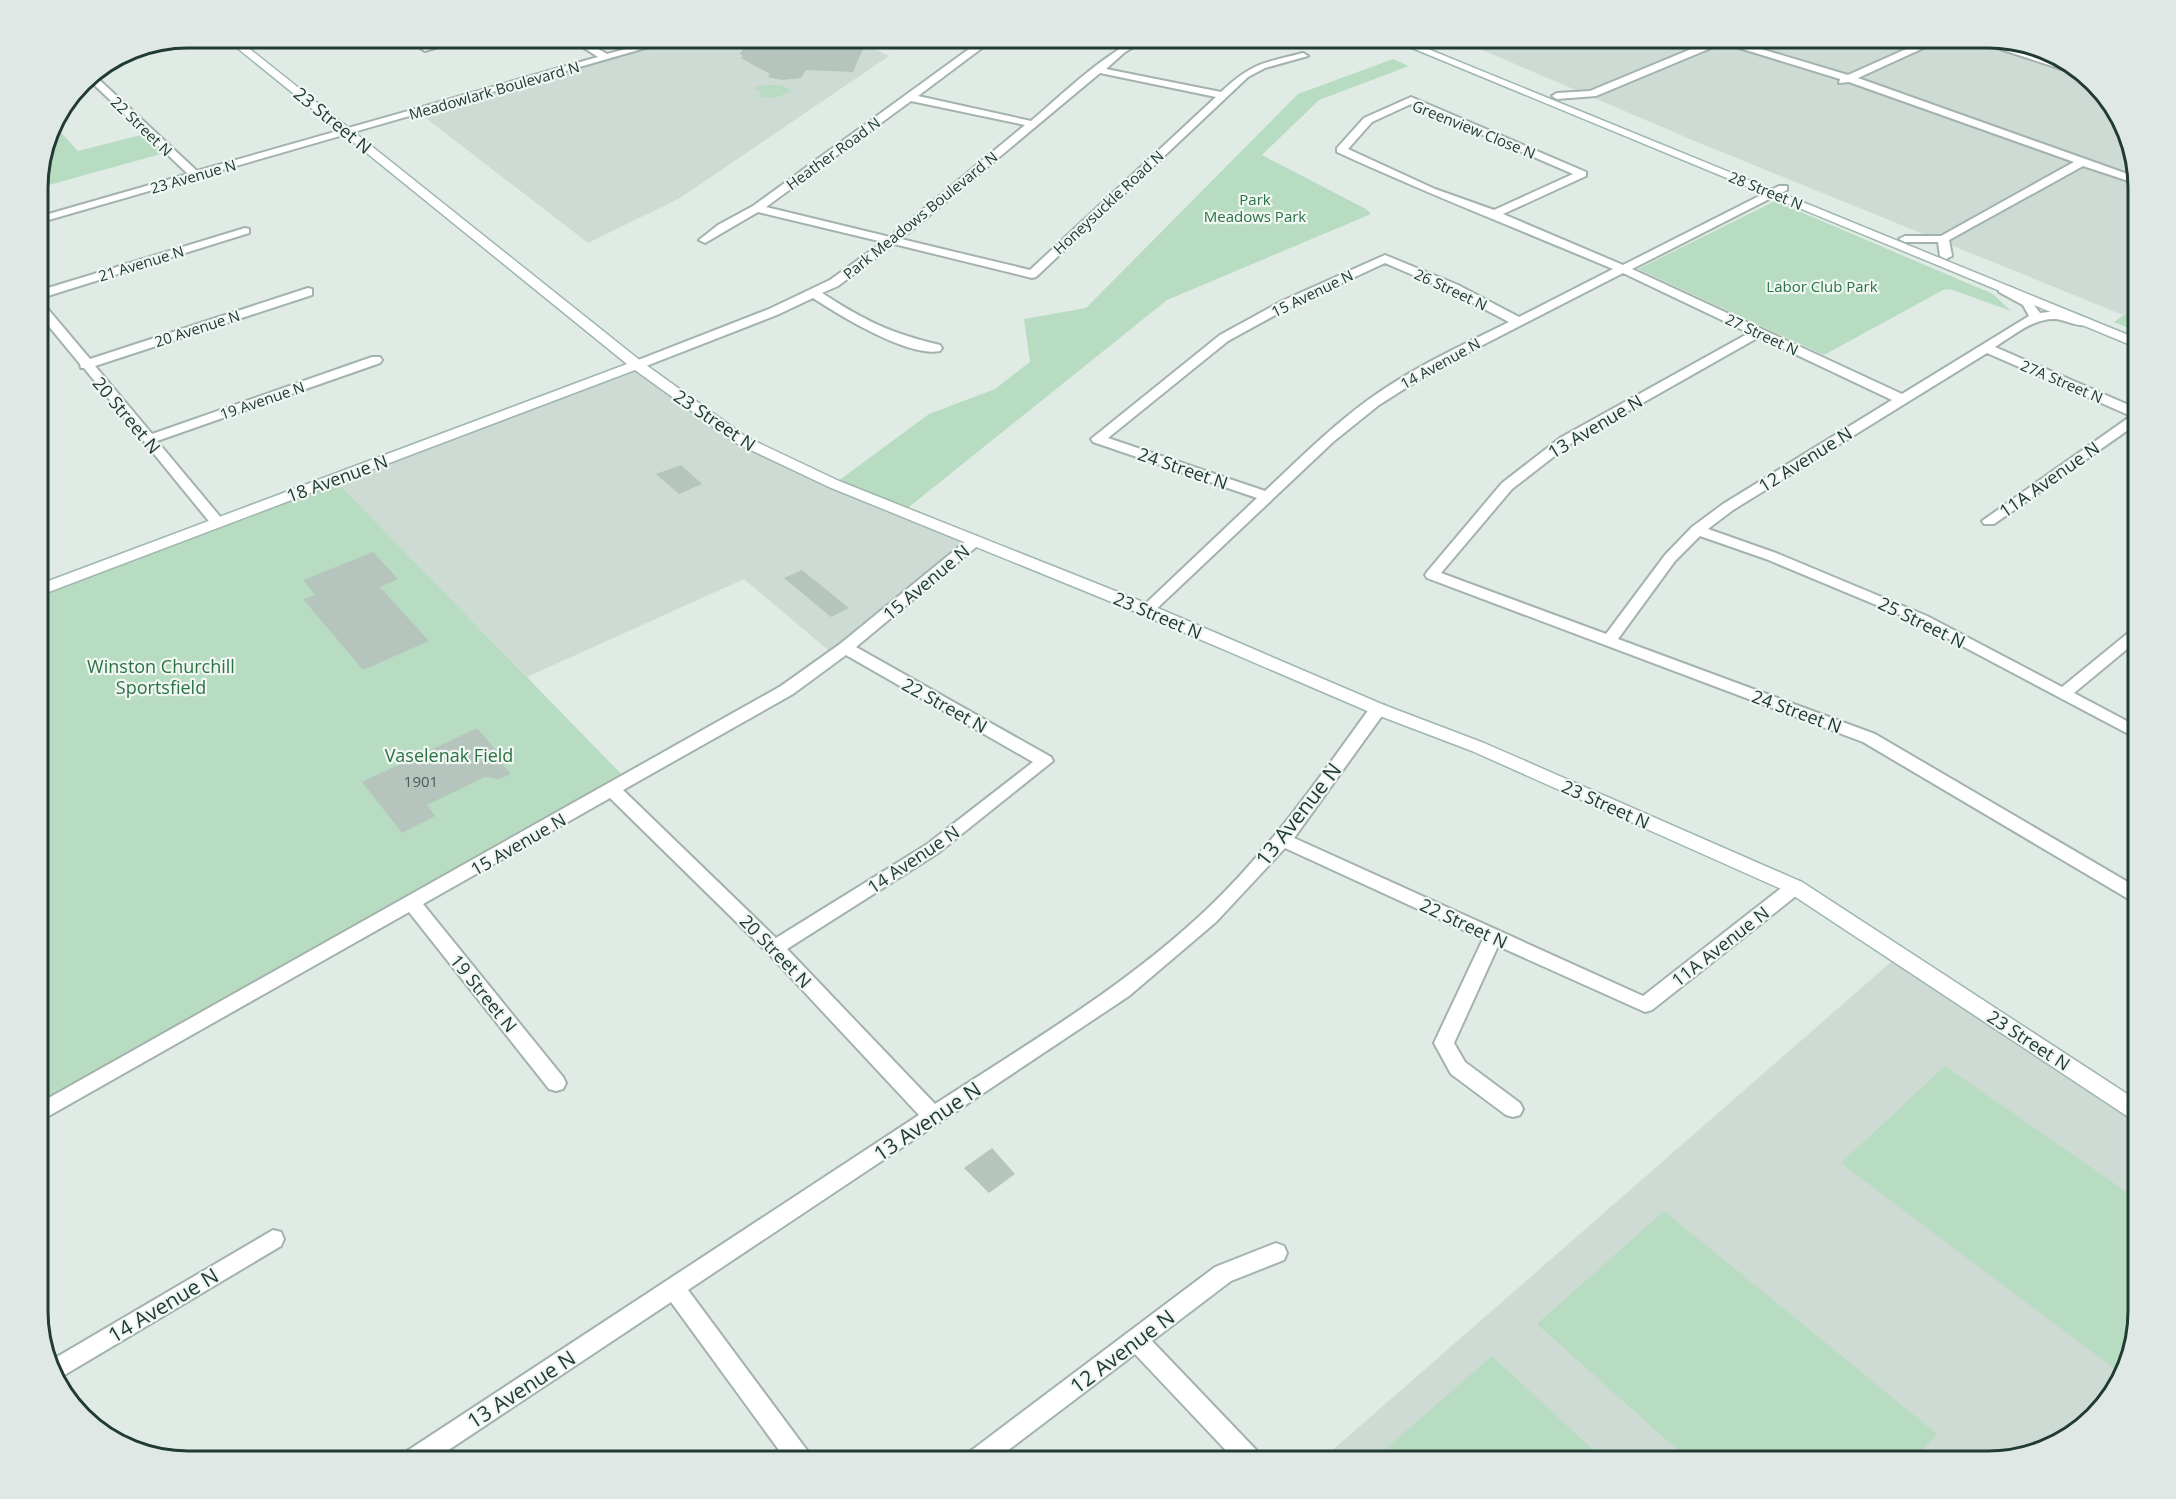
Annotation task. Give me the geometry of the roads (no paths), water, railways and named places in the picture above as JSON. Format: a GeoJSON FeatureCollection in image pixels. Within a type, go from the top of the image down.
{"type":"FeatureCollection","features":[{"type":"Feature","properties":{"kind":"street","name":"23 Street N"},"geometry":{"type":"LineString","coordinates":[[243,48],[637,365],[723,428],[759,450],[834,484],[1147,610],[1378,709],[1478,747],[1795,887],[2128,1105]]}},
{"type":"Feature","properties":{"kind":"street"},"geometry":{"type":"LineString","coordinates":[[590,48],[605,57]]}},
{"type":"Feature","properties":{"kind":"street","name":"Meadowlark Boulevard N"},"geometry":{"type":"LineString","coordinates":[[348,132],[638,48]]}},
{"type":"Feature","properties":{"kind":"street","name":"Heather Road N"},"geometry":{"type":"LineString","coordinates":[[705,240],[722,227],[757,208],[977,48]]}},
{"type":"Feature","properties":{"kind":"street","name":"Park Meadows Boulevard N"},"geometry":{"type":"LineString","coordinates":[[637,365],[815,294],[834,283],[893,240],[1126,48]]}},
{"type":"Feature","properties":{"kind":"street","name":"28 Street N"},"geometry":{"type":"LineString","coordinates":[[1418,48],[1905,239],[2128,330]]}},
{"type":"Feature","properties":{"kind":"street","name":"28 Street N"},"geometry":{"type":"LineString","coordinates":[[1444,48],[2000,288],[2128,339]]}},
{"type":"Feature","properties":{"kind":"street"},"geometry":{"type":"LineString","coordinates":[[1557,96],[1592,94],[1698,48]]}},
{"type":"Feature","properties":{"kind":"street"},"geometry":{"type":"LineString","coordinates":[[1746,48],[1844,80],[2077,164],[2128,185]]}},
{"type":"Feature","properties":{"kind":"street"},"geometry":{"type":"LineString","coordinates":[[1844,80],[1916,48]]}},
{"type":"Feature","properties":{"kind":"street"},"geometry":{"type":"LineString","coordinates":[[2004,49],[2054,65]]}},
{"type":"Feature","properties":{"kind":"street","name":"Honeysuckle Road N"},"geometry":{"type":"LineString","coordinates":[[893,240],[1032,274],[1221,95],[1252,70],[1303,56]]}},
{"type":"Feature","properties":{"kind":"street"},"geometry":{"type":"LineString","coordinates":[[1098,70],[1221,95]]}},
{"type":"Feature","properties":{"kind":"street","name":"22 Street N"},"geometry":{"type":"LineString","coordinates":[[97,82],[195,175]]}},
{"type":"Feature","properties":{"kind":"street"},"geometry":{"type":"LineString","coordinates":[[1587,109],[1592,94]]}},
{"type":"Feature","properties":{"kind":"street"},"geometry":{"type":"LineString","coordinates":[[909,97],[1032,124]]}},
{"type":"Feature","properties":{"kind":"street","name":"Greenview Close N"},"geometry":{"type":"LineString","coordinates":[[1494,214],[1582,174],[1410,100],[1368,120],[1341,150],[1431,191],[1494,214],[1623,269]]}},
{"type":"Feature","properties":{"kind":"street","name":"23 Avenue N"},"geometry":{"type":"LineString","coordinates":[[48,217],[348,132]]}},
{"type":"Feature","properties":{"kind":"street"},"geometry":{"type":"LineString","coordinates":[[1905,239],[1943,239],[2077,164],[2127,178]]}},
{"type":"Feature","properties":{"kind":"street","name":"14 Avenue N"},"geometry":{"type":"LineString","coordinates":[[1147,610],[1328,440],[1374,402],[1429,367],[1517,321],[1779,191]]}},
{"type":"Feature","properties":{"kind":"street","name":"Heather Road N"},"geometry":{"type":"LineString","coordinates":[[757,208],[893,240]]}},
{"type":"Feature","properties":{"kind":"street","name":"21 Avenue N"},"geometry":{"type":"LineString","coordinates":[[48,292],[245,231]]}},
{"type":"Feature","properties":{"kind":"street"},"geometry":{"type":"LineString","coordinates":[[1943,239],[1946,256]]}},
{"type":"Feature","properties":{"kind":"street","name":"26 Street N"},"geometry":{"type":"LineString","coordinates":[[1385,259],[1454,288],[1517,321]]}},
{"type":"Feature","properties":{"kind":"street","name":"15 Avenue N"},"geometry":{"type":"LineString","coordinates":[[1098,439],[1224,338],[1286,304],[1385,259]]}},
{"type":"Feature","properties":{"kind":"street","name":"27 Street N"},"geometry":{"type":"LineString","coordinates":[[1623,269],[1901,399]]}},
{"type":"Feature","properties":{"kind":"street"},"geometry":{"type":"LineString","coordinates":[[2000,288],[2027,303],[2036,317],[2058,315],[2088,323]]}},
{"type":"Feature","properties":{"kind":"street","name":"20 Avenue N"},"geometry":{"type":"LineString","coordinates":[[85,365],[308,292]]}},
{"type":"Feature","properties":{"kind":"street"},"geometry":{"type":"LineString","coordinates":[[815,294],[880,334],[903,342],[936,348]]}},
{"type":"Feature","properties":{"kind":"street","name":"12 Avenue N"},"geometry":{"type":"LineString","coordinates":[[1609,641],[1670,558],[1697,530],[1728,507],[2036,317]]}},
{"type":"Feature","properties":{"kind":"street","name":"20 Street N"},"geometry":{"type":"LineString","coordinates":[[48,318],[217,522]]}},
{"type":"Feature","properties":{"kind":"street","name":"13 Avenue N"},"geometry":{"type":"LineString","coordinates":[[1432,575],[1507,486],[1536,462],[1584,430],[1758,333]]}},
{"type":"Feature","properties":{"kind":"street","name":"27A Street N"},"geometry":{"type":"LineString","coordinates":[[1986,348],[2128,411]]}},
{"type":"Feature","properties":{"kind":"street","name":"19 Avenue N"},"geometry":{"type":"LineString","coordinates":[[148,440],[376,360]]}},
{"type":"Feature","properties":{"kind":"street","name":"18 Avenue N"},"geometry":{"type":"LineString","coordinates":[[48,587],[637,365]]}},
{"type":"Feature","properties":{"kind":"street","name":"11A Avenue N"},"geometry":{"type":"LineString","coordinates":[[1989,520],[2128,424]]}},
{"type":"Feature","properties":{"kind":"street","name":"24 Street N"},"geometry":{"type":"LineString","coordinates":[[1098,439],[1268,497]]}},
{"type":"Feature","properties":{"kind":"street","name":"25 Street N"},"geometry":{"type":"LineString","coordinates":[[1697,530],[1771,556],[1922,619],[2128,728]]}},
{"type":"Feature","properties":{"kind":"street","name":"15 Avenue N"},"geometry":{"type":"LineString","coordinates":[[48,1108],[788,690],[845,648],[976,540]]}},
{"type":"Feature","properties":{"kind":"street","name":"24 Street N"},"geometry":{"type":"LineString","coordinates":[[1432,575],[1869,738],[2128,890]]}},
{"type":"Feature","properties":{"kind":"street"},"geometry":{"type":"LineString","coordinates":[[2063,694],[2128,641]]}},
{"type":"Feature","properties":{"kind":"street","name":"22 Street N"},"geometry":{"type":"LineString","coordinates":[[845,648],[1045,761]]}},
{"type":"Feature","properties":{"kind":"street","name":"13 Avenue N"},"geometry":{"type":"LineString","coordinates":[[427,1451],[1122,991],[1210,917],[1283,840],[1378,709]]}},
{"type":"Feature","properties":{"kind":"street","name":"14 Avenue N"},"geometry":{"type":"LineString","coordinates":[[775,948],[932,849],[1045,761]]}},
{"type":"Feature","properties":{"kind":"street","name":"20 Street N"},"geometry":{"type":"LineString","coordinates":[[613,790],[775,948],[934,1117]]}},
{"type":"Feature","properties":{"kind":"street","name":"22 Street N"},"geometry":{"type":"LineString","coordinates":[[1283,840],[1646,1005]]}},
{"type":"Feature","properties":{"kind":"street","name":"11A Avenue N"},"geometry":{"type":"LineString","coordinates":[[1646,1005],[1795,887]]}},
{"type":"Feature","properties":{"kind":"street","name":"19 Street N"},"geometry":{"type":"LineString","coordinates":[[412,903],[556,1083]]}},
{"type":"Feature","properties":{"kind":"street"},"geometry":{"type":"LineString","coordinates":[[1493,936],[1444,1043],[1458,1068],[1513,1109]]}},
{"type":"Feature","properties":{"kind":"street","name":"14 Avenue N"},"geometry":{"type":"LineString","coordinates":[[60,1367],[273,1239]]}},
{"type":"Feature","properties":{"kind":"street","name":"12 Avenue N"},"geometry":{"type":"LineString","coordinates":[[989,1451],[1223,1274],[1275,1253]]}},
{"type":"Feature","properties":{"kind":"street"},"geometry":{"type":"LineString","coordinates":[[674,1288],[794,1451]]}},
{"type":"Feature","properties":{"kind":"street"},"geometry":{"type":"LineString","coordinates":[[1136,1340],[1241,1451]]}},
{"type":"Feature","properties":{"kind":"park label","name":"Park Meadows Park"},"geometry":{"type":"Point","coordinates":[1255,208]}},
{"type":"Feature","properties":{"kind":"park label","name":"Labor Club Park"},"geometry":{"type":"Point","coordinates":[1822,286]}},
{"type":"Feature","properties":{"kind":"park label","name":"Winston Churchill Sportsfield"},"geometry":{"type":"Point","coordinates":[161,676]}},
{"type":"Feature","properties":{"kind":"park label","name":"Vaselenak Field"},"geometry":{"type":"Point","coordinates":[449,755]}}]}
